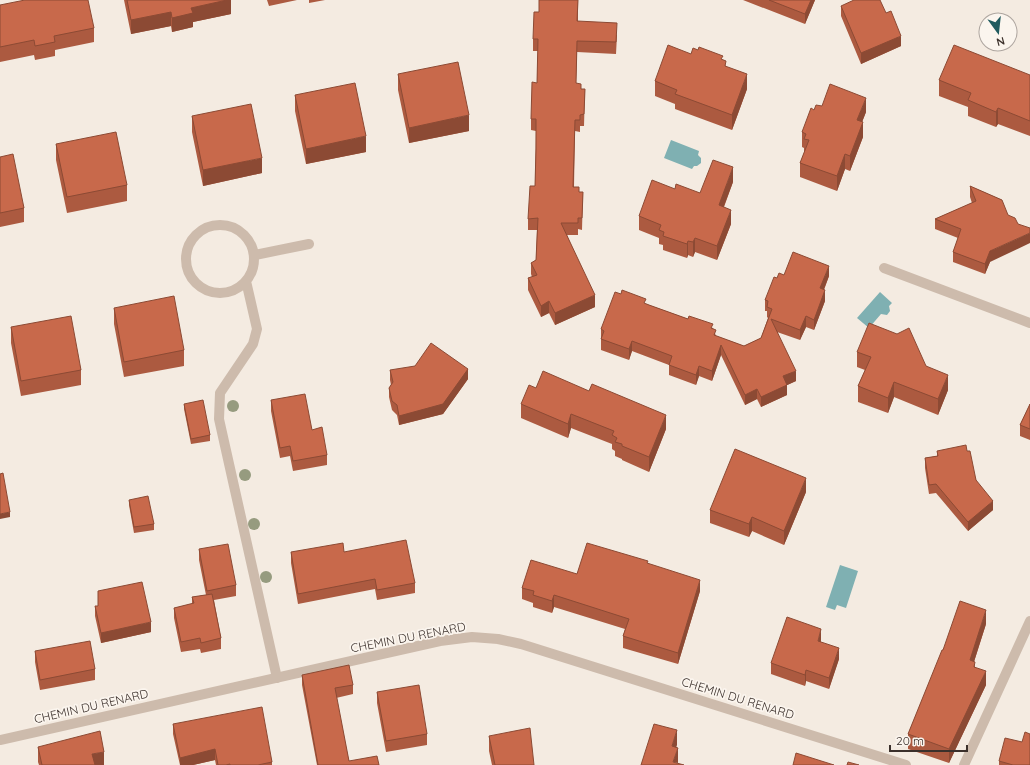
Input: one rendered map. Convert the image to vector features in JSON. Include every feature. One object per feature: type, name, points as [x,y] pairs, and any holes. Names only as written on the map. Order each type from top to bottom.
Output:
[{"type":"street","points":[[224,224],[245,234],[252,244],[255,255],[253,269],[246,282],[238,289],[226,293],[214,293],[203,290],[194,282],[188,272],[185,260],[187,249],[192,238],[201,230],[212,225],[224,224]]},
{"type":"street","points":[[255,255],[309,244]]},
{"type":"street","points":[[884,268],[1030,323]]},
{"type":"street","points":[[246,282],[257,329],[253,344],[220,393],[219,420],[277,678]]},
{"type":"street","points":[[964,765],[1030,621]]},
{"type":"street","name":"CHEMIN DU RENARD","points":[[0,740],[440,641],[472,637],[498,639],[521,644],[906,765]]},
{"type":"water","points":[[671,140],[699,151],[698,155],[701,158],[701,163],[694,166],[692,169],[664,158]]},
{"type":"water","points":[[880,292],[892,303],[889,306],[890,311],[887,315],[881,314],[869,328],[857,318]]},
{"type":"water","points":[[840,565],[858,571],[846,608],[837,605],[835,610],[826,607]]},
{"type":"building","points":[[25,0],[88,0],[94,28],[54,36],[55,42],[35,46],[34,40],[0,47],[0,5]]},
{"type":"building","points":[[127,0],[227,0],[191,8],[193,13],[172,18],[171,12],[131,20]]},
{"type":"building","points":[[539,0],[578,0],[577,21],[617,23],[616,42],[577,41],[576,83],[581,84],[581,89],[585,89],[584,114],[580,115],[580,120],[575,120],[573,187],[579,187],[579,192],[583,192],[582,218],[578,218],[578,223],[561,223],[595,295],[555,313],[549,301],[541,306],[528,278],[537,275],[531,263],[536,260],[538,218],[528,219],[530,186],[535,186],[536,119],[531,119],[532,82],[537,83],[538,39],[533,39],[534,12],[539,12]]},
{"type":"building","points":[[769,0],[811,0],[805,14]]},
{"type":"building","points":[[854,0],[880,0],[886,13],[891,11],[901,36],[861,53],[841,6]]},
{"type":"building","points":[[668,45],[691,54],[693,48],[698,50],[699,47],[723,56],[721,59],[726,61],[725,66],[747,74],[732,115],[675,94],[677,90],[655,81]]},
{"type":"building","points":[[954,45],[1030,75],[1030,121],[998,108],[996,112],[968,100],[971,93],[939,80]]},
{"type":"building","points":[[458,62],[469,115],[409,128],[398,74]]},
{"type":"building","points":[[355,83],[366,136],[306,149],[295,95]]},
{"type":"building","points":[[830,84],[866,98],[857,120],[863,122],[850,156],[845,154],[837,176],[800,163],[809,140],[804,139],[806,134],[802,132],[811,108],[814,110],[816,105],[822,106]]},
{"type":"building","points":[[251,104],[262,158],[203,170],[192,116]]},
{"type":"building","points":[[116,132],[127,185],[67,197],[56,144]]},
{"type":"building","points":[[13,154],[24,208],[0,213],[0,157]]},
{"type":"building","points":[[713,160],[733,167],[719,205],[731,210],[717,246],[695,238],[693,242],[688,241],[687,244],[663,236],[664,232],[659,230],[661,225],[639,216],[652,180],[675,189],[676,184],[700,193]]},
{"type":"building","points":[[970,186],[1002,200],[1008,215],[1015,218],[1018,224],[1030,228],[1030,233],[990,251],[985,264],[953,252],[961,229],[935,219],[976,201]]},
{"type":"building","points":[[793,252],[829,266],[820,288],[825,290],[814,320],[806,316],[800,330],[771,319],[796,371],[783,376],[787,385],[761,397],[757,389],[745,395],[721,345],[712,371],[699,366],[696,375],[669,365],[672,356],[632,341],[629,349],[601,339],[604,331],[601,329],[615,292],[621,294],[622,290],[646,299],[644,303],[649,305],[688,319],[689,316],[713,324],[711,328],[716,330],[714,335],[744,346],[761,338],[772,309],[767,307],[768,301],[765,300],[774,277],[777,278],[779,273],[784,275]]},
{"type":"building","points":[[174,296],[184,350],[124,362],[114,308]]},
{"type":"building","points":[[71,316],[81,370],[21,381],[11,327]]},
{"type":"building","points":[[869,323],[897,334],[909,328],[926,366],[948,375],[938,399],[894,382],[888,398],[858,386],[871,357],[857,352]]},
{"type":"building","points":[[431,343],[468,369],[443,404],[399,416],[397,405],[392,401],[389,388],[393,382],[390,370],[415,366]]},
{"type":"building","points":[[543,371],[589,391],[592,384],[666,415],[649,457],[615,442],[617,438],[612,435],[614,431],[571,414],[568,424],[521,404],[529,385],[536,388]]},
{"type":"building","points":[[305,394],[312,430],[322,427],[327,455],[293,461],[290,446],[280,448],[271,400]]},
{"type":"building","points":[[203,400],[210,435],[191,439],[184,404]]},
{"type":"building","points":[[1030,404],[1030,429],[1020,425]]},
{"type":"building","points":[[966,445],[967,451],[970,451],[976,480],[993,501],[968,522],[936,484],[929,485],[925,458],[938,456],[937,451]]},
{"type":"building","points":[[735,449],[806,478],[784,531],[752,517],[749,524],[710,510]]},
{"type":"building","points":[[3,473],[10,512],[0,514],[0,474]]},
{"type":"building","points":[[148,496],[154,524],[134,527],[129,500]]},
{"type":"building","points":[[406,540],[415,583],[377,590],[375,579],[298,594],[291,552],[343,543],[344,552]]},
{"type":"building","points":[[587,543],[648,561],[647,563],[700,580],[678,653],[623,636],[629,619],[554,595],[552,601],[533,595],[534,591],[522,588],[531,560],[577,574]]},
{"type":"building","points":[[228,544],[236,585],[207,591],[199,549]]},
{"type":"building","points":[[142,582],[151,622],[101,633],[95,606],[98,606],[98,591]]},
{"type":"building","points":[[212,594],[221,638],[201,643],[200,638],[181,642],[174,608],[194,603],[192,597]]},
{"type":"building","points":[[960,601],[986,610],[970,660],[975,662],[974,667],[986,671],[949,749],[908,734],[943,650]]},
{"type":"building","points":[[787,617],[821,629],[818,641],[839,648],[829,678],[806,670],[805,675],[771,663]]},
{"type":"building","points":[[90,641],[95,669],[40,680],[35,651]]},
{"type":"building","points":[[349,665],[353,685],[335,688],[349,761],[377,756],[379,765],[318,765],[302,675]]},
{"type":"building","points":[[419,685],[427,734],[386,741],[377,692]]},
{"type":"building","points":[[262,707],[272,762],[258,765],[218,765],[215,749],[180,758],[173,724]]},
{"type":"building","points":[[654,724],[677,730],[672,746],[678,748],[673,762],[684,765],[641,765]]},
{"type":"building","points":[[530,728],[534,765],[495,765],[489,736]]},
{"type":"building","points":[[100,731],[104,752],[92,754],[95,765],[42,765],[38,747]]},
{"type":"building","points":[[1025,732],[1030,734],[1030,765],[1013,765],[999,761],[1005,738],[1022,742]]},
{"type":"building","points":[[796,753],[834,765],[793,765]]},
{"type":"building","points":[[848,762],[859,765],[847,765]]}]
